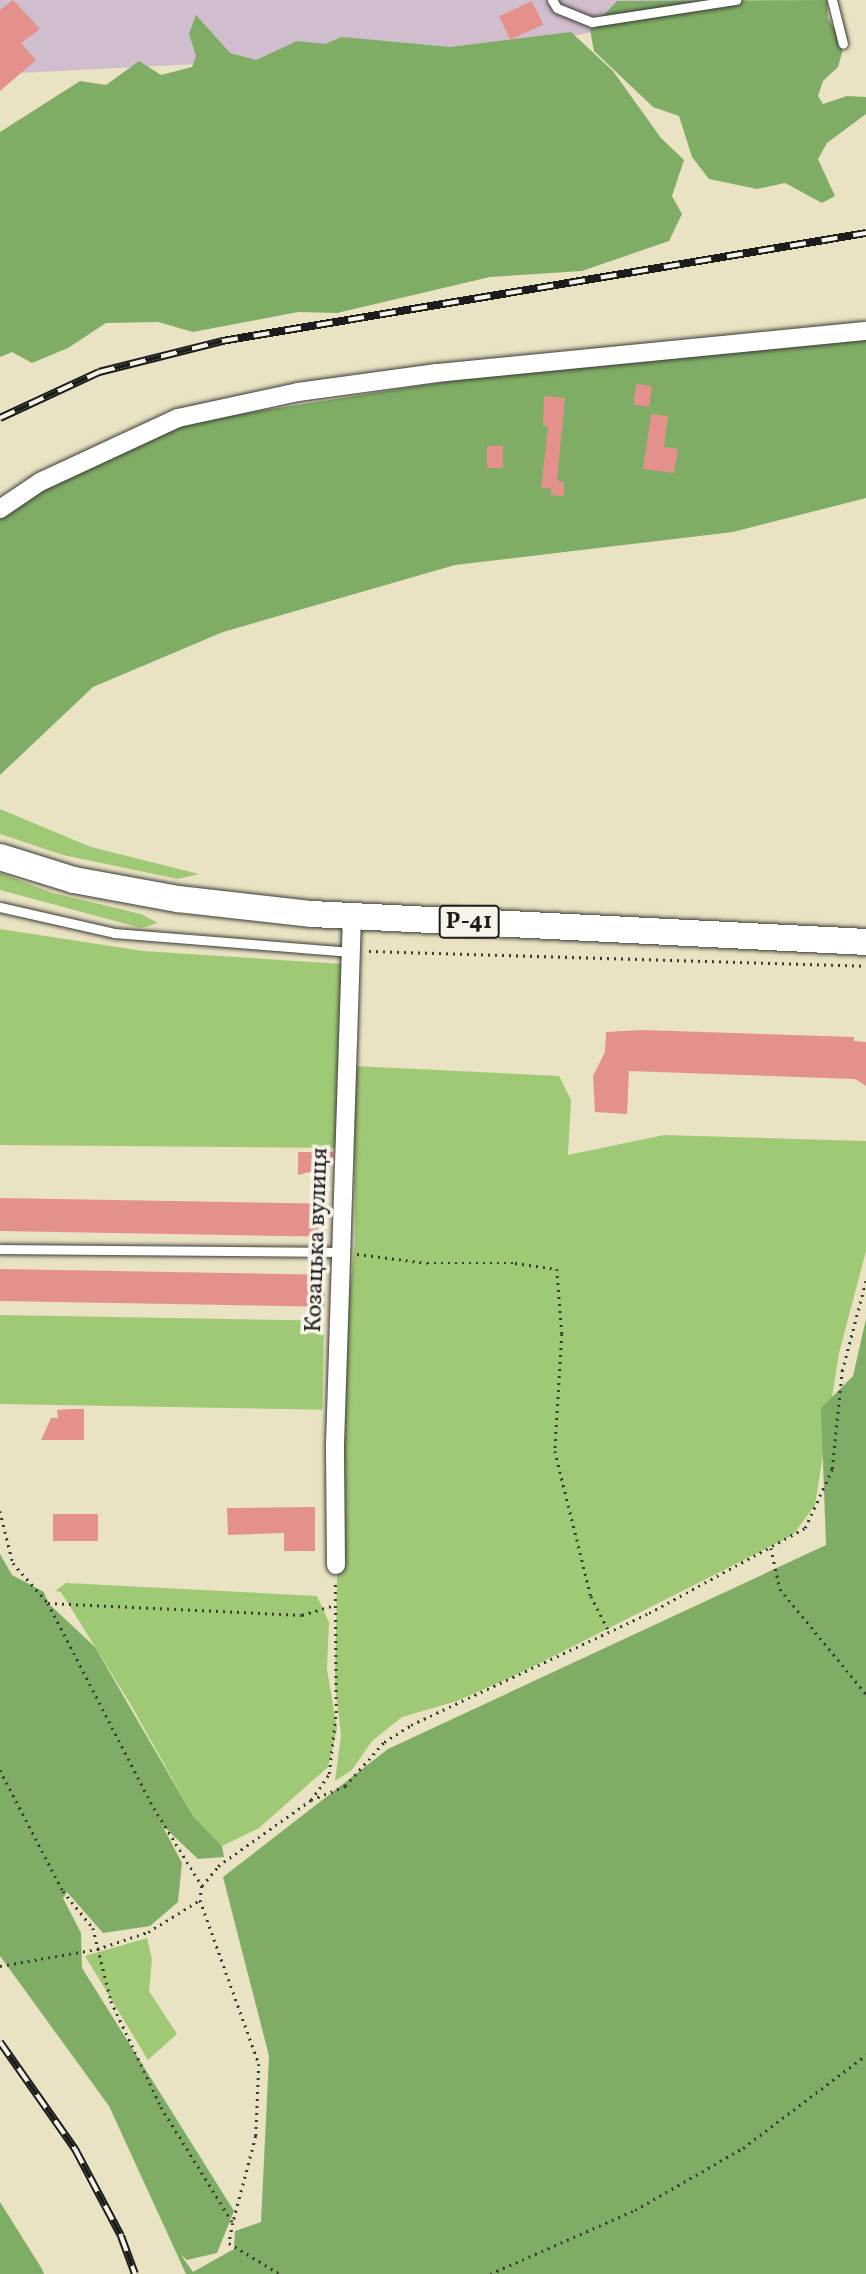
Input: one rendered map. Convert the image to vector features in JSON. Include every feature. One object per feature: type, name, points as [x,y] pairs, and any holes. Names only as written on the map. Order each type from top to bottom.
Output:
[{"type":"main road","name":"Р-41","points":[[0,857],[74,880],[178,899],[352,916],[866,942]]},
{"type":"street","points":[[0,509],[40,482],[125,439],[178,418],[298,392],[437,373],[866,331]]},
{"type":"street","name":"Козацька вулиця","points":[[336,1565],[335,1445],[352,916]]},
{"type":"lane","points":[[552,0],[557,8],[592,22],[736,0]]},
{"type":"lane","points":[[832,0],[843,44]]},
{"type":"lane","points":[[0,907],[114,933],[352,952]]},
{"type":"lane","points":[[0,1249],[342,1252]]},
{"type":"path","points":[[352,952],[414,950],[866,966]]},
{"type":"path","points":[[342,1252],[427,1264],[515,1263],[558,1269],[562,1334],[555,1451],[591,1596],[608,1629]]},
{"type":"path","points":[[280,2274],[229,2243],[256,2136],[259,2064],[200,1899],[202,1886],[218,1866],[311,1800],[345,1786],[384,1742],[411,1725],[484,1694],[771,1548],[805,1528],[832,1469],[842,1371],[866,1280]]},
{"type":"path","points":[[0,1511],[13,1563],[48,1603],[154,1808],[202,1886]]},
{"type":"path","points":[[771,1548],[780,1589],[866,1694]]},
{"type":"path","points":[[311,1800],[329,1774],[336,1713],[332,1606],[336,1565]]},
{"type":"path","points":[[48,1603],[302,1615],[332,1606]]},
{"type":"path","points":[[0,1770],[63,1891],[93,1928],[111,2001],[161,2107],[233,2223]]},
{"type":"path","points":[[0,1966],[97,1949],[148,1932],[200,1899]]},
{"type":"path","points":[[489,2274],[635,2210],[743,2148],[866,2055]]},
{"type":"shaded area","points":[[0,0],[748,0],[514,48],[0,74]]},
{"type":"green space","points":[[827,0],[828,18],[844,46],[838,67],[823,81],[818,96],[823,104],[847,96],[866,97],[866,114],[827,143],[818,159],[835,196],[822,203],[785,183],[757,189],[709,179],[692,157],[679,116],[653,107],[594,51],[590,30],[617,1]]},
{"type":"green space","points":[[196,15],[230,53],[256,60],[297,41],[325,44],[342,37],[450,47],[571,32],[613,71],[661,138],[684,160],[672,196],[682,214],[669,241],[582,271],[490,277],[337,313],[298,312],[193,332],[158,322],[106,323],[68,348],[32,363],[12,352],[0,357],[0,132],[80,81],[106,85],[139,61],[161,75],[192,67],[196,56],[189,34]]},
{"type":"green space","points":[[866,335],[866,498],[733,532],[455,565],[223,632],[93,687],[0,775],[0,519],[41,488],[189,422],[508,372]]},
{"type":"green space","points":[[0,809],[91,847],[199,874],[178,879],[63,855],[0,834]]},
{"type":"green space","points":[[0,873],[53,893],[141,914],[158,923],[141,928],[0,890]]},
{"type":"green space","points":[[0,929],[143,951],[343,964],[341,1148],[0,1145]]},
{"type":"green space","points":[[354,1066],[559,1076],[571,1100],[568,1155],[664,1135],[866,1141],[866,1251],[839,1353],[815,1505],[793,1535],[514,1676],[457,1701],[402,1717],[372,1741],[352,1770],[335,1781],[341,1735],[335,1685],[341,1373],[355,1242]]},
{"type":"green space","points":[[0,1315],[324,1321],[322,1410],[0,1404]]},
{"type":"green space","points":[[866,1319],[866,2274],[186,2274],[109,2106],[0,1956],[0,1554],[12,1575],[44,1592],[48,1603],[95,1647],[193,1816],[222,1846],[224,1857],[198,1859],[162,1825],[182,1863],[178,1902],[150,1926],[103,1933],[67,1892],[63,1898],[81,1933],[82,1968],[234,2211],[217,2253],[187,2260],[181,2255],[193,2272],[234,2249],[235,2231],[261,2222],[269,2056],[223,1877],[388,1749],[826,1545],[821,1408],[853,1376]]},
{"type":"green space","points":[[66,1583],[317,1596],[329,1622],[327,1669],[337,1729],[328,1767],[259,1828],[222,1846],[193,1816],[131,1705],[61,1592],[55,1591]]},
{"type":"green space","points":[[147,1938],[152,1959],[149,1991],[177,2034],[148,2060],[85,1956]]},
{"type":"green space","points":[[0,2202],[42,2269],[44,2274],[0,2274]]},
{"type":"building","points":[[13,0],[40,29],[21,43],[36,60],[0,91],[0,10]]},
{"type":"building","points":[[532,1],[543,25],[510,40],[499,16]]},
{"type":"building","points":[[636,384],[652,386],[649,407],[633,405]]},
{"type":"building","points":[[544,396],[565,398],[557,481],[564,482],[564,496],[551,495],[551,488],[541,488],[548,426],[543,425]]},
{"type":"building","points":[[651,414],[668,416],[664,447],[678,449],[674,473],[643,469]]},
{"type":"building","points":[[487,446],[503,446],[503,468],[487,468]]},
{"type":"building","points":[[642,1030],[854,1037],[854,1041],[866,1042],[866,1086],[855,1079],[629,1071],[627,1114],[595,1112],[593,1076],[605,1052],[606,1032]]},
{"type":"building","points":[[298,1152],[333,1152],[333,1166],[298,1175]]},
{"type":"building","points":[[0,1198],[327,1204],[326,1237],[0,1231]]},
{"type":"building","points":[[0,1269],[325,1275],[324,1307],[0,1301]]},
{"type":"building","points":[[84,1409],[84,1440],[41,1440],[51,1418],[58,1418],[57,1410]]},
{"type":"building","points":[[315,1507],[315,1551],[284,1551],[284,1533],[228,1535],[227,1508]]},
{"type":"building","points":[[53,1514],[98,1514],[98,1541],[53,1541]]},
{"type":"railway","points":[[0,418],[99,372],[222,341],[866,233]]},
{"type":"railway","points":[[0,2042],[75,2149],[121,2236],[135,2274]]}]
